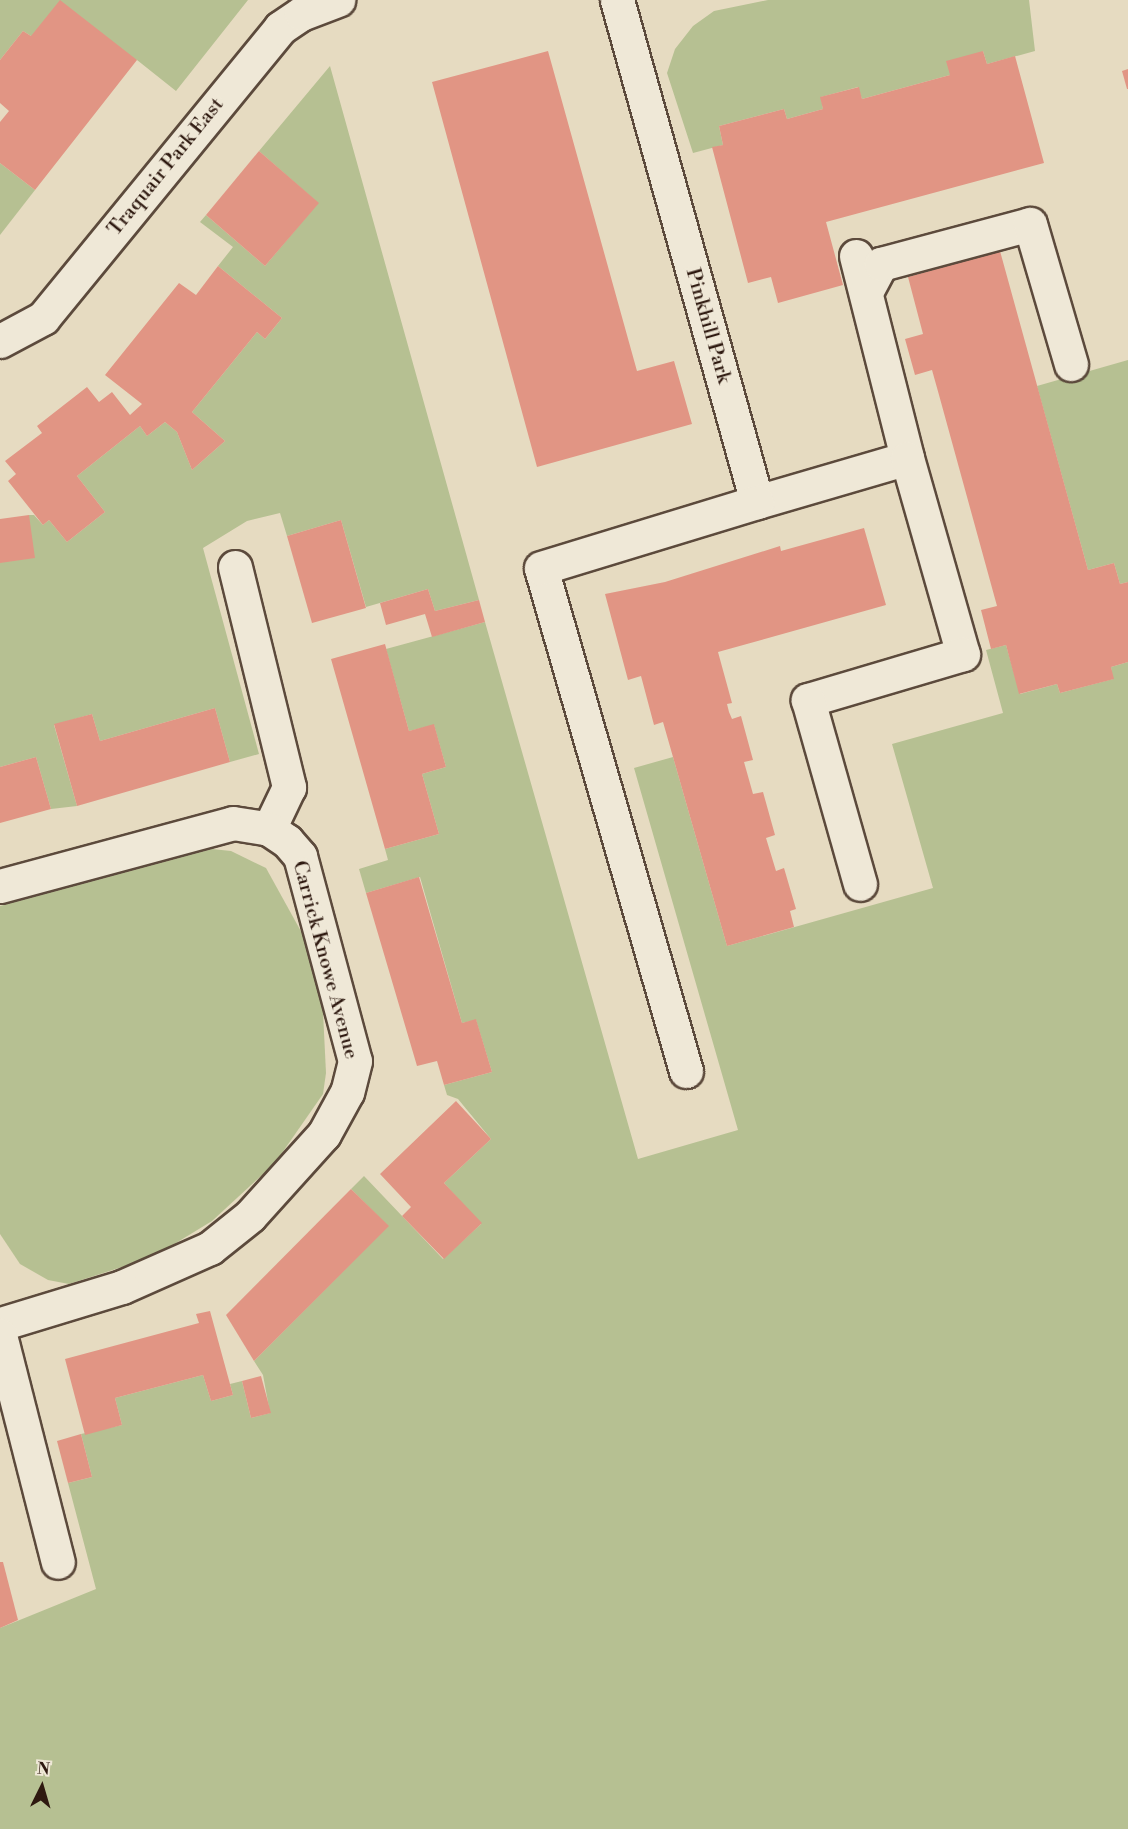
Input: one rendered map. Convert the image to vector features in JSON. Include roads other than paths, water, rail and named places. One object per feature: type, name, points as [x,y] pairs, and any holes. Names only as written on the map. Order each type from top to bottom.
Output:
[{"type":"street","name":"Traquair Park East","points":[[0,341],[43,318],[67,292],[280,28],[301,14],[338,0]]},
{"type":"street","name":"Pinkhill Park","points":[[617,0],[758,502]]},
{"type":"street","points":[[866,292],[881,264],[1030,224],[1071,364]]},
{"type":"street","points":[[856,256],[907,458],[963,654],[808,700],[860,884]]},
{"type":"street","points":[[686,1071],[541,568],[907,458]]},
{"type":"street","points":[[235,567],[289,787],[269,829]]},
{"type":"street","name":"Carrick Knowe Avenue","points":[[0,886],[233,823],[269,829],[287,840],[300,856],[355,1061],[337,1114],[298,1167],[250,1216],[210,1248],[122,1287],[0,1324]]},
{"type":"street","points":[[0,1335],[58,1562]]}]
